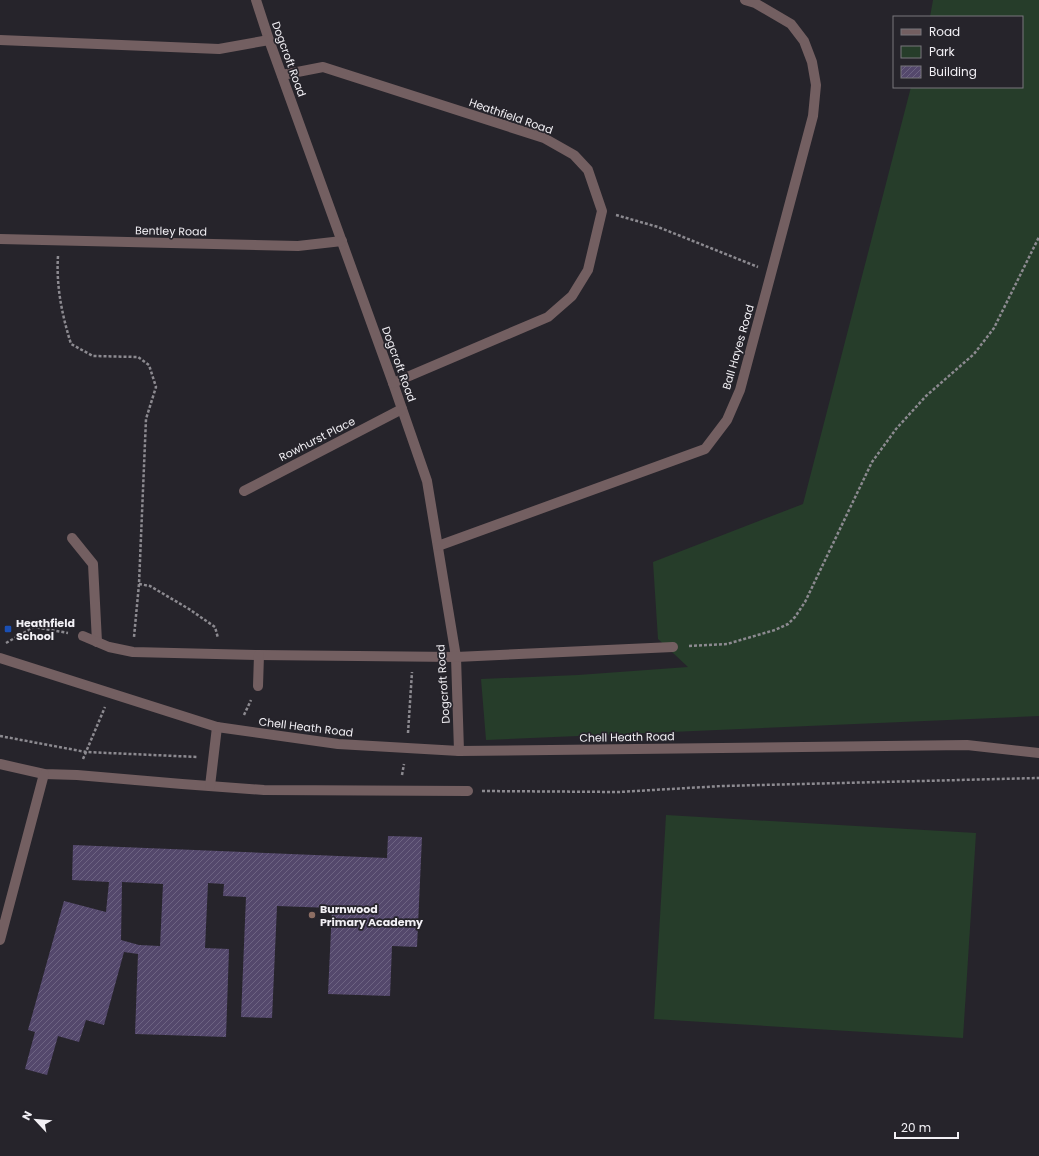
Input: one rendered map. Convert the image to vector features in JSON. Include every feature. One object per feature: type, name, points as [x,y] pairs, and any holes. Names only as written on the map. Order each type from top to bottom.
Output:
[{"type":"street","name":"Dogcroft Road","points":[[256,0],[427,481],[446,606],[456,657],[459,750]]},
{"type":"street","name":"Ball Hayes Road","points":[[438,546],[705,449],[727,420],[740,390],[813,116],[816,85],[812,62],[804,41],[791,24],[755,3],[745,0]]},
{"type":"street","points":[[0,40],[219,49],[269,40]]},
{"type":"street","name":"Heathfield Road","points":[[282,75],[323,67],[544,138],[574,155],[588,170],[602,211]]},
{"type":"street","points":[[393,383],[548,317],[572,296],[588,270],[602,211]]},
{"type":"street","name":"Bentley Road","points":[[0,239],[298,246],[342,241]]},
{"type":"street","name":"Rowhurst Place","points":[[244,491],[402,409]]},
{"type":"street","points":[[72,538],[93,564],[97,642]]},
{"type":"street","points":[[83,636],[109,647],[133,652],[259,655],[456,657],[673,647]]},
{"type":"street","points":[[258,686],[259,655]]},
{"type":"street","name":"Chell Heath Road","points":[[0,658],[217,727],[338,744],[459,750],[967,745],[1039,753]]},
{"type":"street","points":[[210,786],[217,727]]},
{"type":"street","points":[[0,764],[44,774],[77,775],[264,790],[468,791]]},
{"type":"street","points":[[0,940],[44,774]]},
{"type":"path","points":[[602,211],[658,227],[771,273]]},
{"type":"path","points":[[673,647],[727,644],[775,630],[788,624],[795,617],[805,602],[872,462],[896,429],[926,396],[974,354],[994,328],[1039,237]]},
{"type":"path","points":[[59,240],[56,273],[63,318],[71,344],[93,356],[138,358],[149,365],[156,387],[146,419],[139,584],[133,652]]},
{"type":"path","points":[[139,584],[150,586],[189,609],[215,627],[224,653]]},
{"type":"path","points":[[0,646],[34,627],[83,636]]},
{"type":"path","points":[[400,790],[407,748],[413,656]]},
{"type":"path","points":[[236,730],[258,686]]},
{"type":"path","points":[[77,775],[110,694]]},
{"type":"path","points":[[468,791],[619,792],[722,786],[1039,778]]},
{"type":"green space","points":[[933,0],[1039,0],[1039,716],[486,740],[481,679],[578,675],[688,667],[658,639],[653,562],[803,504],[911,88],[1023,88],[1023,16],[930,16]]},
{"type":"green space","points":[[666,815],[976,833],[963,1038],[654,1019]]},
{"type":"building","points":[[388,836],[422,837],[417,947],[392,946],[390,996],[328,994],[332,908],[277,906],[272,1018],[241,1017],[246,897],[223,896],[224,884],[208,883],[205,948],[229,949],[226,1037],[135,1034],[138,954],[124,952],[104,1025],[86,1020],[79,1042],[58,1036],[47,1075],[25,1069],[35,1032],[28,1030],[64,901],[106,912],[109,882],[72,880],[73,845],[387,858]],"holes":[[[122,882],[163,884],[160,946],[139,945],[121,940]]]},
{"type":"place","name":"Heathfield School","points":[[8,629]]},
{"type":"place","name":"Burnwood Primary Academy","points":[[312,915]]}]
